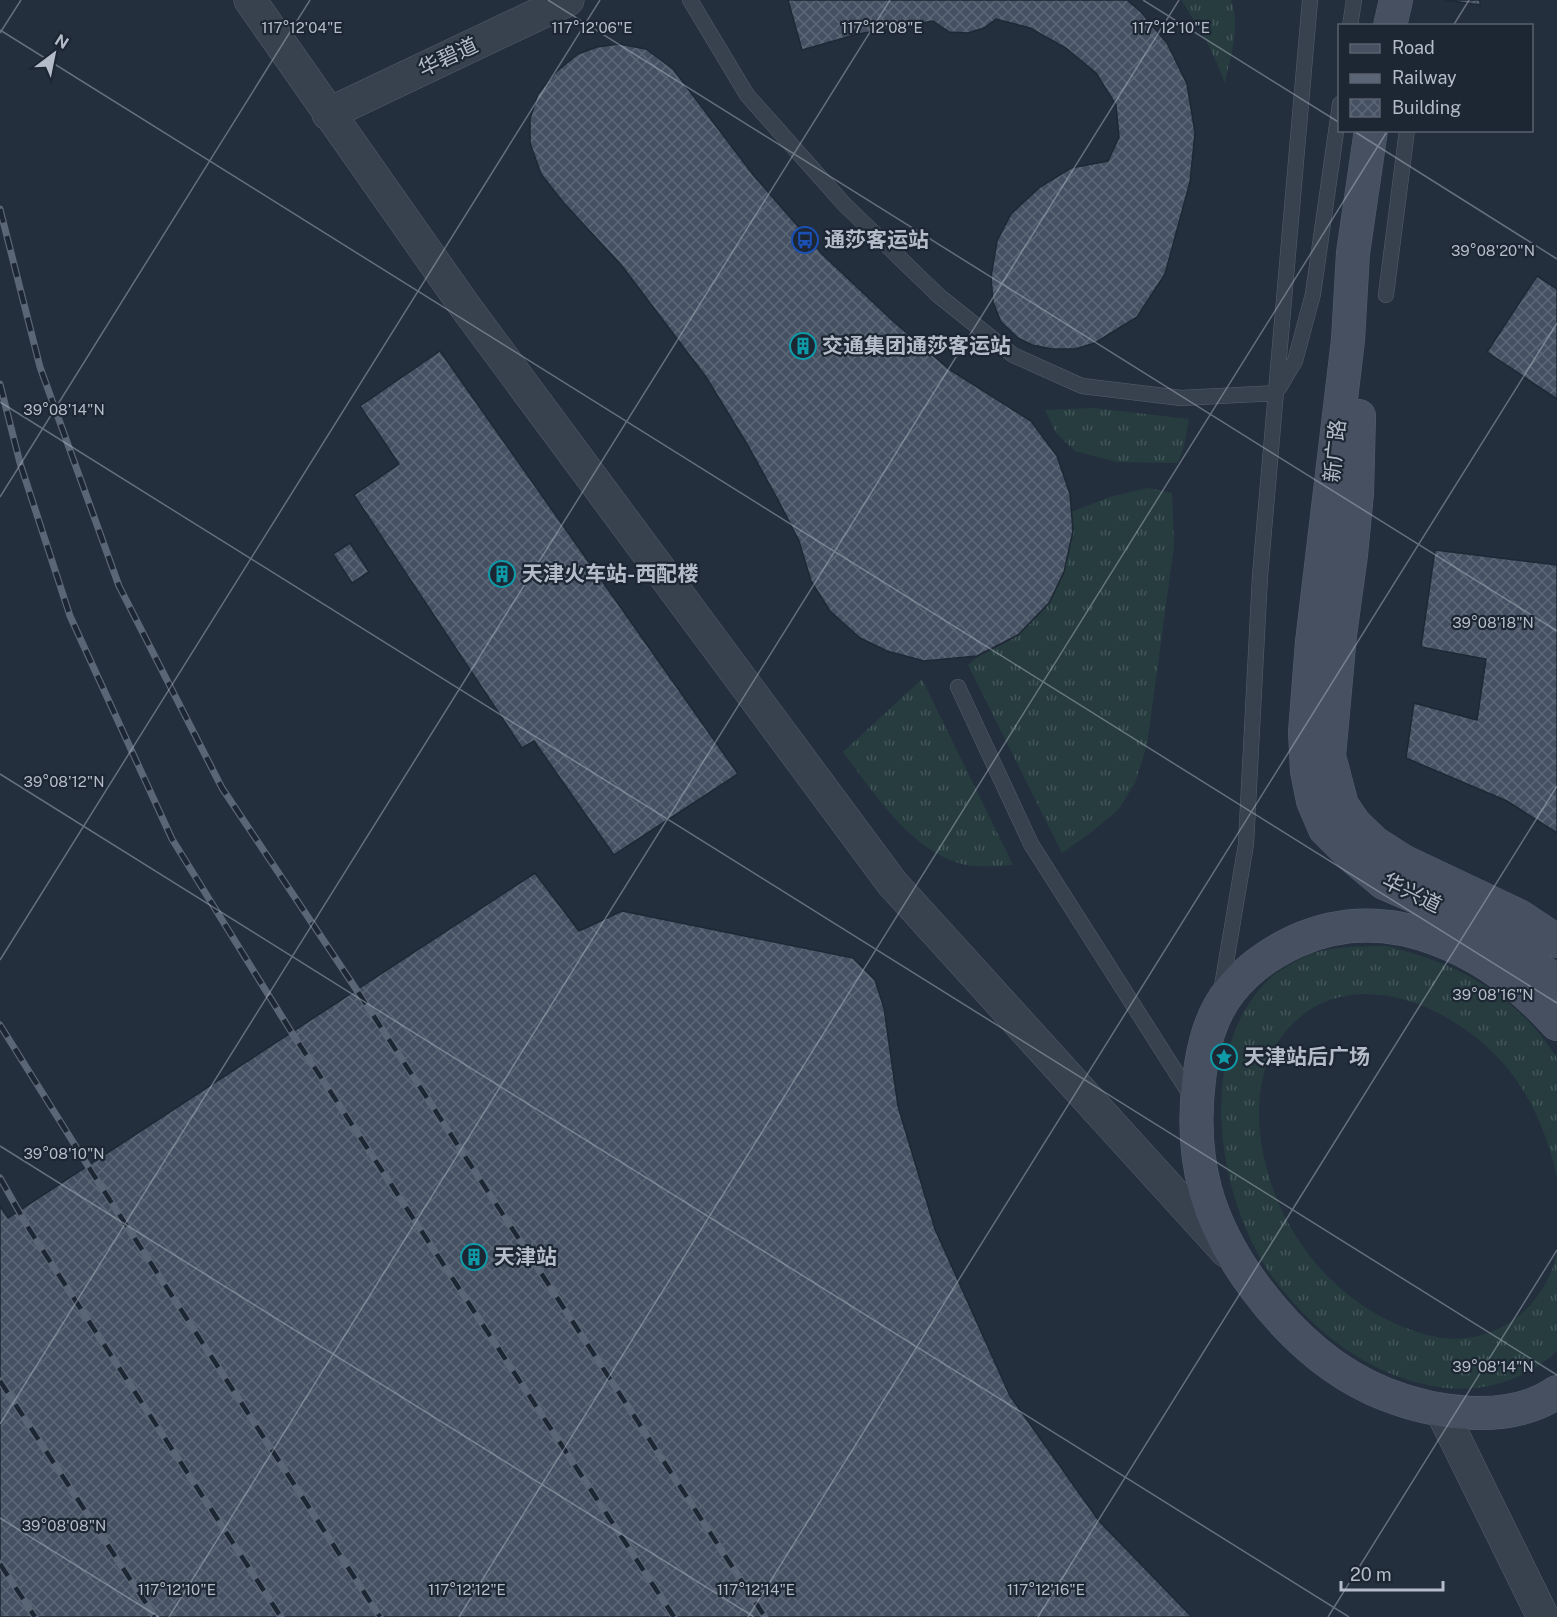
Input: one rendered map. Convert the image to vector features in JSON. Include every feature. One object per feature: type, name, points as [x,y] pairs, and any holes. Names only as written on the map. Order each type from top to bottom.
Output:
[{"type":"main road","points":[[1390,24],[1396,0]]},
{"type":"main road","name":"新广路","points":[[1307,771],[1305,732],[1312,642],[1348,340],[1353,253],[1371,132]]},
{"type":"main road","points":[[1348,340],[1359,415],[1357,493],[1340,635],[1329,756],[1342,805],[1355,824],[1375,843],[1403,861],[1519,916],[1557,941]]},
{"type":"main road","name":"华兴道","points":[[1307,771],[1312,801],[1324,829],[1353,857],[1384,883],[1464,918],[1487,931],[1557,982]]},
{"type":"main road","points":[[1557,1024],[1541,1006],[1490,965],[1454,946],[1419,932],[1382,926],[1348,926],[1316,932],[1260,960],[1229,992],[1217,1010],[1204,1044],[1196,1104],[1199,1165],[1224,1241],[1236,1262],[1293,1333],[1347,1376],[1407,1403],[1467,1413],[1498,1411],[1526,1406],[1557,1392]]},
{"type":"street","points":[[250,0],[464,305],[892,883],[1236,1262]]},
{"type":"street","name":"华碧道","points":[[328,114],[568,0]]},
{"type":"street","points":[[1441,1410],[1543,1617]]},
{"type":"lane","points":[[690,0],[747,95],[844,204],[939,296],[1013,355],[1082,386],[1181,398],[1276,393]]},
{"type":"lane","points":[[1217,1010],[1246,844],[1260,576],[1310,0]]},
{"type":"lane","points":[[1350,24],[1354,0]]},
{"type":"lane","points":[[1404,0],[1404,24]]},
{"type":"lane","points":[[1276,393],[1295,361],[1313,294],[1338,118]]},
{"type":"lane","points":[[1386,295],[1407,132]]},
{"type":"lane","points":[[958,687],[1031,844],[1196,1104]]},
{"type":"green space","points":[[1181,0],[1231,0],[1235,31],[1225,83],[1206,40]]},
{"type":"green space","points":[[1094,408],[1189,419],[1178,463],[1117,462],[1075,451],[1056,433],[1045,410]]},
{"type":"green space","points":[[1148,488],[1172,493],[1174,546],[1147,745],[1135,783],[1118,810],[1062,853],[968,665],[1019,634],[1043,609],[1053,594],[1066,563],[1070,546],[1071,512],[1113,496]]},
{"type":"green space","points":[[922,679],[1013,865],[962,864],[926,847],[880,802],[843,752]]},
{"type":"green space","points":[[1386,946],[1437,962],[1484,985],[1524,1016],[1541,1036],[1557,1058],[1557,1177],[1549,1147],[1530,1102],[1513,1075],[1479,1040],[1452,1021],[1422,1006],[1390,996],[1359,994],[1329,1000],[1301,1016],[1271,1053],[1263,1075],[1259,1110],[1260,1134],[1266,1165],[1275,1195],[1288,1223],[1324,1273],[1347,1294],[1373,1312],[1415,1331],[1442,1338],[1469,1338],[1496,1330],[1509,1323],[1534,1301],[1540,1292],[1551,1272],[1557,1251],[1557,1351],[1543,1363],[1527,1372],[1494,1385],[1459,1389],[1423,1384],[1381,1369],[1343,1348],[1310,1320],[1280,1287],[1259,1255],[1241,1217],[1229,1176],[1222,1133],[1222,1090],[1229,1049],[1244,1012],[1268,980],[1302,958],[1332,949]]},
{"type":"building","points":[[788,0],[1127,0],[1141,12],[1167,43],[1187,84],[1195,133],[1190,182],[1165,274],[1137,317],[1095,343],[1075,349],[1052,349],[1032,345],[1018,338],[1001,322],[993,302],[991,277],[997,241],[1011,214],[1040,187],[1071,168],[1108,161],[1119,137],[1116,105],[1096,73],[1066,48],[1030,28],[996,19],[984,28],[968,33],[949,32],[933,21],[858,34],[802,50]]},
{"type":"building","points":[[1445,0],[1480,0],[1480,5]]},
{"type":"building","name":"交通集团通莎客运站","points":[[619,44],[646,49],[673,69],[754,176],[823,255],[894,322],[950,370],[1031,421],[1057,456],[1070,494],[1073,531],[1064,572],[1049,603],[1018,635],[977,656],[924,661],[887,651],[860,638],[830,611],[811,581],[799,541],[778,500],[706,377],[622,266],[563,202],[541,174],[530,143],[530,119],[538,94],[556,72],[578,54],[597,47]]},
{"type":"building","points":[[1537,276],[1557,289],[1557,399],[1487,352]]},
{"type":"building","name":"天津火车站-西配楼","points":[[440,351],[738,774],[614,855],[534,741],[522,748],[354,495],[399,464],[360,406]]},
{"type":"building","points":[[350,543],[369,572],[352,583],[333,554]]},
{"type":"building","points":[[1435,550],[1557,565],[1557,833],[1507,801],[1406,758],[1414,703],[1477,720],[1486,659],[1421,647]]},
{"type":"building","name":"天津站","points":[[535,873],[579,931],[622,911],[853,958],[875,980],[884,1008],[898,1106],[935,1229],[1010,1396],[1099,1521],[1192,1617],[0,1617],[0,1206],[8,1218]]},
{"type":"railway","points":[[0,209],[40,367],[119,586],[222,788],[360,995],[765,1617]]},
{"type":"railway","points":[[0,384],[20,463],[70,616],[172,839],[292,1033],[674,1617]]},
{"type":"railway","points":[[0,1025],[93,1174],[380,1617]]},
{"type":"railway","points":[[0,1178],[29,1229],[281,1617]]},
{"type":"railway","points":[[0,1381],[155,1617]]},
{"type":"railway","points":[[0,1564],[35,1617]]},
{"type":"place","name":"通莎客运站","points":[[805,240]]},
{"type":"place","name":"交通集团通莎客运站","points":[[803,346]]},
{"type":"place","name":"天津火车站-西配楼","points":[[502,574]]},
{"type":"place","name":"天津站后广场","points":[[1224,1057]]},
{"type":"place","name":"天津站","points":[[474,1257]]}]
